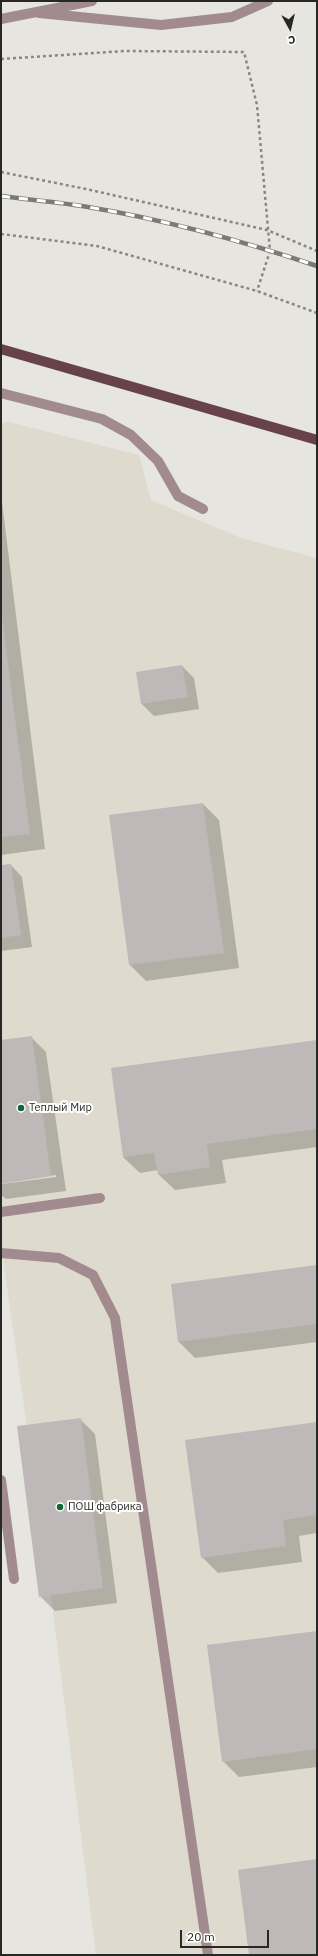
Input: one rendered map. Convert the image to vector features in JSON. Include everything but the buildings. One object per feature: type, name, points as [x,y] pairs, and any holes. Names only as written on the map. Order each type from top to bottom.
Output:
[{"type":"main road","points":[[1,349],[317,440]]},
{"type":"street","points":[[1,19],[39,13],[92,1]]},
{"type":"street","points":[[39,13],[161,25],[232,17],[268,1]]},
{"type":"street","points":[[1,393],[102,419],[131,435],[158,461],[178,496],[203,509]]},
{"type":"street","points":[[1,1212],[100,1198]]},
{"type":"street","points":[[1,1253],[59,1258],[93,1275],[115,1318],[208,1955]]},
{"type":"street","points":[[1,1480],[14,1579]]},
{"type":"path","points":[[1,59],[125,51],[244,52],[257,105],[270,251],[257,291]]},
{"type":"path","points":[[1,172],[86,189],[267,230],[317,251]]},
{"type":"path","points":[[1,234],[97,246],[257,291],[317,313]]},
{"type":"shaded area","points":[[9,422],[139,455],[151,500],[241,538],[317,558],[317,1955],[96,1955],[50,1588],[1,1245],[1,423]]},
{"type":"railway","points":[[1,196],[77,205],[146,218],[233,240],[317,266]]},
{"type":"place","name":"Теплый Мир","points":[[21,1108]]},
{"type":"place","name":"ПОШ фабрика","points":[[60,1507]]}]
